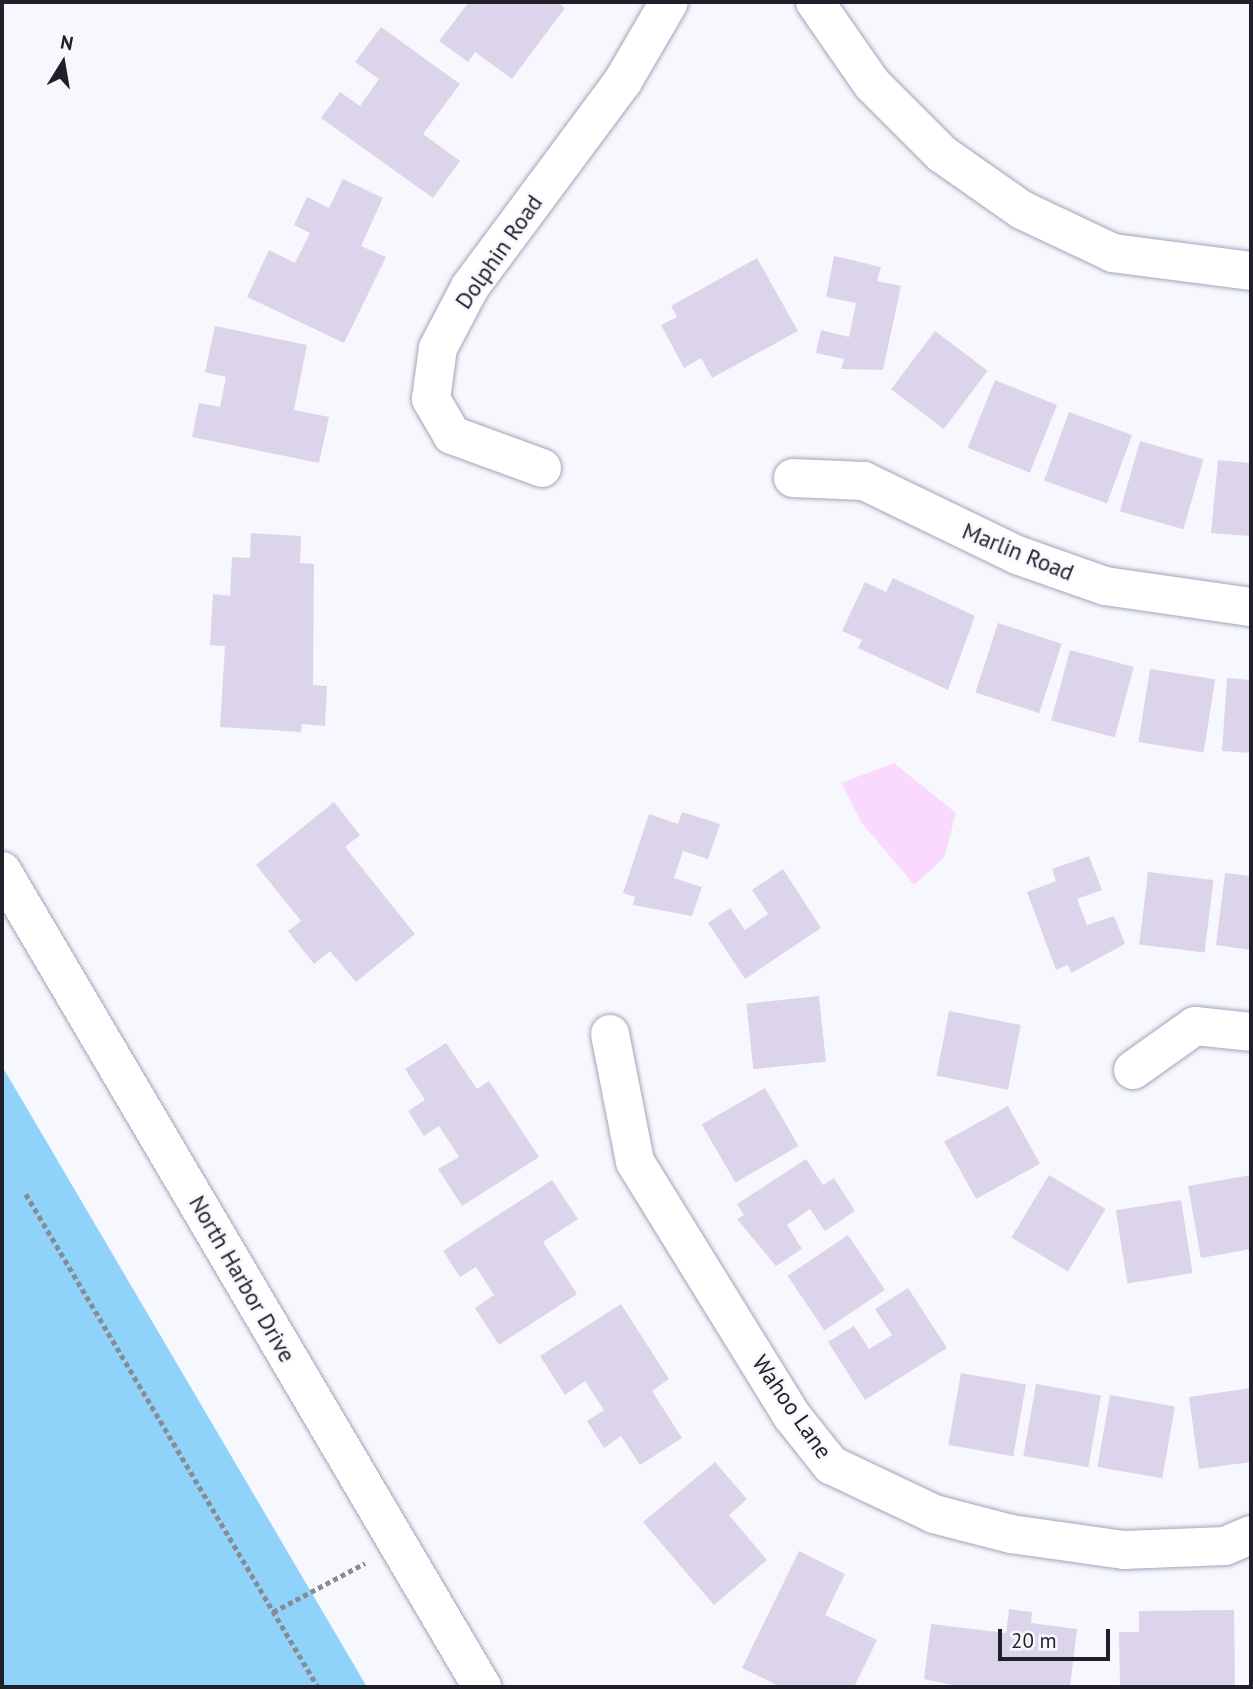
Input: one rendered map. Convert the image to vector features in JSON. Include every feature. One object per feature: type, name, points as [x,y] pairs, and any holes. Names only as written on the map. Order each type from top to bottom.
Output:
[{"type":"street","name":"Dolphin Road","points":[[542,468],[452,435],[431,399],[438,348],[470,287],[623,81],[669,2]]},
{"type":"street","points":[[815,2],[872,84],[933,146],[1022,211],[1113,253],[1251,271]]},
{"type":"street","name":"Marlin Road","points":[[793,478],[864,481],[1017,555],[1104,586],[1251,607]]},
{"type":"street","name":"North Harbor Drive","points":[[2,871],[482,1687]]},
{"type":"street","points":[[1133,1070],[1195,1026],[1251,1032]]},
{"type":"street","name":"Wahoo Lane","points":[[610,1034],[635,1162],[792,1416],[831,1465],[934,1514],[1011,1534],[1124,1550],[1225,1546],[1251,1535]]},
{"type":"path","points":[[26,1194],[318,1687]]},
{"type":"path","points":[[273,1612],[365,1563]]},
{"type":"shaded area","points":[[894,763],[956,813],[944,858],[914,885],[862,823],[841,783]]},
{"type":"water","points":[[2,1066],[367,1687],[2,1687]]},
{"type":"building","points":[[469,2],[557,2],[565,8],[512,79],[475,52],[468,62],[439,41]]},
{"type":"building","points":[[381,27],[460,84],[423,134],[460,161],[433,198],[321,118],[340,92],[360,106],[379,79],[355,62]]},
{"type":"building","points":[[343,179],[383,198],[361,246],[386,257],[344,343],[247,297],[269,250],[295,263],[310,233],[294,225],[307,197],[329,208]]},
{"type":"building","points":[[834,256],[881,267],[877,281],[901,286],[883,370],[841,369],[844,359],[816,353],[821,330],[849,337],[856,303],[826,297]]},
{"type":"building","points":[[757,258],[798,331],[712,378],[701,358],[684,368],[661,325],[677,317],[671,306]]},
{"type":"building","points":[[215,326],[307,345],[294,410],[329,417],[319,463],[192,437],[199,403],[220,407],[226,377],[205,372]]},
{"type":"building","points":[[935,331],[988,371],[944,429],[891,389]]},
{"type":"building","points":[[995,380],[1057,405],[1030,473],[968,448]]},
{"type":"building","points":[[1069,412],[1132,435],[1107,504],[1044,481]]},
{"type":"building","points":[[1140,441],[1203,459],[1183,529],[1120,511]]},
{"type":"building","points":[[1218,460],[1251,463],[1251,536],[1211,533]]},
{"type":"building","points":[[251,533],[301,536],[300,563],[314,564],[313,685],[327,686],[325,726],[302,724],[301,732],[220,727],[225,646],[210,645],[213,594],[230,596],[232,557],[250,558]]},
{"type":"building","points":[[893,578],[975,616],[948,690],[858,648],[862,640],[842,631],[865,582],[886,592]]},
{"type":"building","points":[[998,623],[1062,644],[1039,713],[975,692]]},
{"type":"building","points":[[1070,650],[1134,667],[1115,738],[1051,721]]},
{"type":"building","points":[[1150,669],[1215,679],[1204,752],[1138,742]]},
{"type":"building","points":[[1227,678],[1251,680],[1251,753],[1222,751]]},
{"type":"building","points":[[334,802],[360,835],[345,847],[415,934],[356,982],[330,951],[314,964],[288,931],[301,921],[256,865]]},
{"type":"building","points":[[682,812],[720,824],[708,859],[683,851],[674,878],[702,887],[692,916],[633,905],[635,897],[623,893],[649,814],[678,824]]},
{"type":"building","points":[[1089,856],[1102,890],[1077,899],[1087,925],[1114,916],[1125,944],[1071,973],[1068,965],[1056,970],[1027,892],[1056,881],[1052,869]]},
{"type":"building","points":[[783,869],[821,928],[745,979],[708,923],[730,908],[745,930],[768,914],[752,890]]},
{"type":"building","points":[[1148,872],[1214,880],[1205,952],[1139,944]]},
{"type":"building","points":[[1225,873],[1251,876],[1251,950],[1216,945]]},
{"type":"building","points":[[819,996],[826,1062],[753,1069],[746,1004]]},
{"type":"building","points":[[949,1011],[1021,1025],[1008,1090],[936,1076]]},
{"type":"building","points":[[446,1043],[477,1089],[489,1081],[539,1157],[462,1206],[438,1169],[459,1157],[439,1126],[424,1136],[408,1111],[425,1100],[405,1069]]},
{"type":"building","points":[[765,1088],[798,1146],[735,1183],[702,1124]]},
{"type":"building","points":[[1008,1106],[1040,1164],[976,1199],[944,1141]]},
{"type":"building","points":[[806,1159],[823,1185],[834,1178],[855,1211],[825,1231],[810,1209],[787,1225],[802,1249],[776,1266],[737,1219],[744,1215],[737,1204]]},
{"type":"building","points":[[1049,1175],[1106,1209],[1068,1272],[1011,1238]]},
{"type":"building","points":[[1251,1175],[1251,1249],[1201,1258],[1188,1186]]},
{"type":"building","points":[[552,1180],[578,1219],[543,1242],[577,1294],[499,1345],[475,1308],[494,1295],[476,1267],[460,1277],[443,1251]]},
{"type":"building","points":[[1181,1200],[1193,1273],[1127,1283],[1116,1210]]},
{"type":"building","points":[[848,1235],[885,1290],[824,1331],[787,1276]]},
{"type":"building","points":[[908,1288],[947,1348],[865,1400],[828,1342],[854,1326],[869,1349],[892,1335],[875,1309]]},
{"type":"building","points":[[621,1304],[669,1379],[652,1391],[682,1438],[640,1465],[621,1436],[604,1448],[587,1421],[604,1410],[585,1381],[565,1395],[540,1356]]},
{"type":"building","points":[[961,1373],[1026,1384],[1013,1456],[948,1445]]},
{"type":"building","points":[[1036,1384],[1101,1395],[1088,1467],[1023,1456]]},
{"type":"building","points":[[1251,1388],[1251,1462],[1199,1469],[1189,1397]]},
{"type":"building","points":[[1110,1395],[1175,1406],[1162,1478],[1097,1467]]},
{"type":"building","points":[[715,1462],[747,1499],[729,1515],[767,1560],[714,1605],[643,1522]]},
{"type":"building","points":[[799,1551],[845,1574],[825,1615],[877,1640],[854,1687],[781,1687],[742,1668]]},
{"type":"building","points":[[1009,1609],[1032,1612],[1031,1623],[1077,1629],[1070,1687],[961,1687],[924,1679],[931,1624],[1006,1633]]},
{"type":"building","points":[[1234,1610],[1235,1687],[1120,1687],[1119,1632],[1139,1632],[1139,1611]]}]
